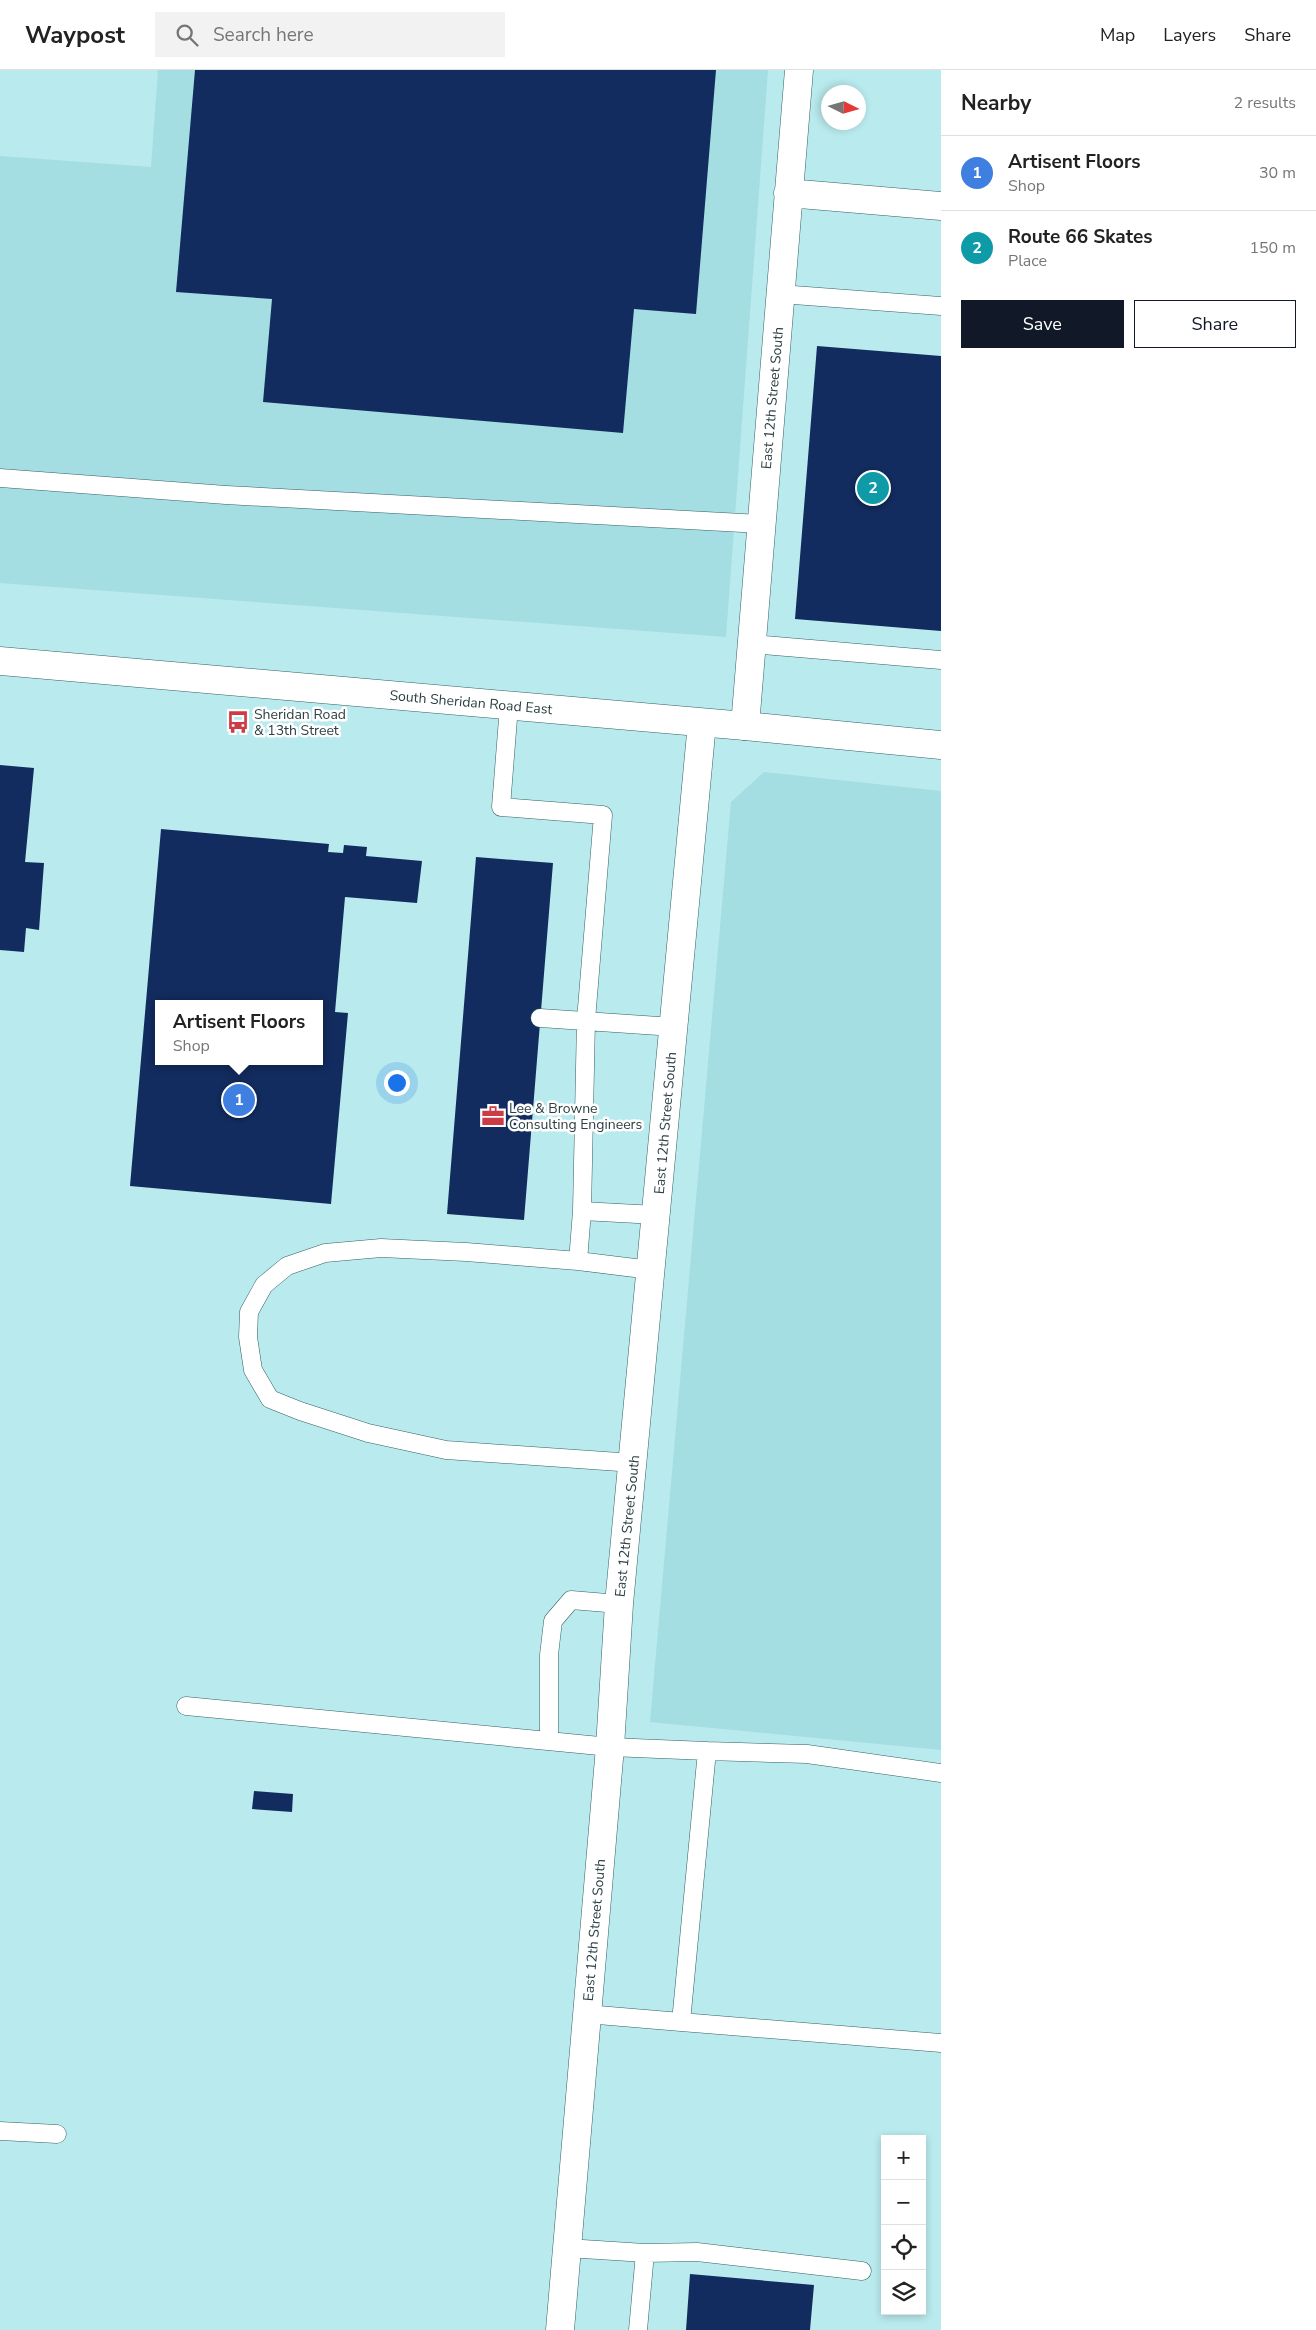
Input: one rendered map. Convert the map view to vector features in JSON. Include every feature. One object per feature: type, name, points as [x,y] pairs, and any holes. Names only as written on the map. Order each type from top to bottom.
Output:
[{"type":"street","name":"East 12th Street South","points":[[745,726],[799,70]]},
{"type":"street","points":[[788,194],[941,206]]},
{"type":"street","name":"South Sheridan Road East","points":[[0,661],[702,722],[941,745]]},
{"type":"street","name":"East 12th Street South","points":[[560,2330],[610,1747],[620,1604],[702,722]]},
{"type":"lane","points":[[780,294],[941,306]]},
{"type":"lane","points":[[0,478],[226,494],[761,524]]},
{"type":"lane","points":[[752,644],[941,660]]},
{"type":"lane","points":[[509,706],[501,807],[603,816],[586,1020],[582,1211],[578,1261]]},
{"type":"lane","points":[[540,1018],[674,1027]]},
{"type":"lane","points":[[582,1211],[656,1215]]},
{"type":"lane","points":[[634,1463],[446,1450],[368,1433],[300,1411],[270,1399],[253,1370],[248,1337],[249,1312],[264,1284],[287,1266],[317,1255],[381,1248],[578,1261],[651,1270]]},
{"type":"lane","points":[[549,1740],[549,1655],[553,1621],[571,1600],[620,1604]]},
{"type":"lane","points":[[186,1706],[610,1747],[807,1754],[941,1773]]},
{"type":"lane","points":[[681,2022],[707,1751]]},
{"type":"lane","points":[[586,2014],[941,2043]]},
{"type":"lane","points":[[0,2131],[57,2134]]},
{"type":"lane","points":[[567,2248],[645,2253],[697,2252],[862,2271]]},
{"type":"lane","points":[[638,2330],[645,2253]]},
{"type":"shaded area","points":[[158,70],[768,70],[726,637],[0,583],[0,156],[151,167]]},
{"type":"shaded area","points":[[764,772],[941,791],[941,1750],[650,1722],[731,802]]},
{"type":"building","points":[[195,70],[716,70],[696,314],[634,309],[623,433],[263,402],[272,299],[176,292]]},
{"type":"building","points":[[817,346],[941,356],[941,631],[795,619]]},
{"type":"building","points":[[0,765],[34,768],[25,862],[44,863],[39,930],[26,928],[24,952],[0,950]]},
{"type":"building","points":[[161,829],[329,844],[328,852],[343,853],[344,845],[367,847],[366,856],[422,861],[417,903],[345,897],[335,1012],[348,1013],[331,1204],[130,1186]]},
{"type":"building","name":"Lee & Browne Consulting Engineers","points":[[476,857],[553,863],[524,1220],[447,1214]]},
{"type":"building","points":[[254,1791],[293,1794],[292,1812],[252,1809]]},
{"type":"building","points":[[690,2274],[814,2285],[810,2330],[686,2330]]},
{"type":"place","name":"Route 66 Skates","points":[[873,488]]},
{"type":"place","name":"Sheridan Road & 13th Street","points":[[238,722]]},
{"type":"place","name":"Artisent Floors","points":[[239,1100]]},
{"type":"place","name":"Lee & Browne Consulting Engineers","points":[[493,1116]]}]
